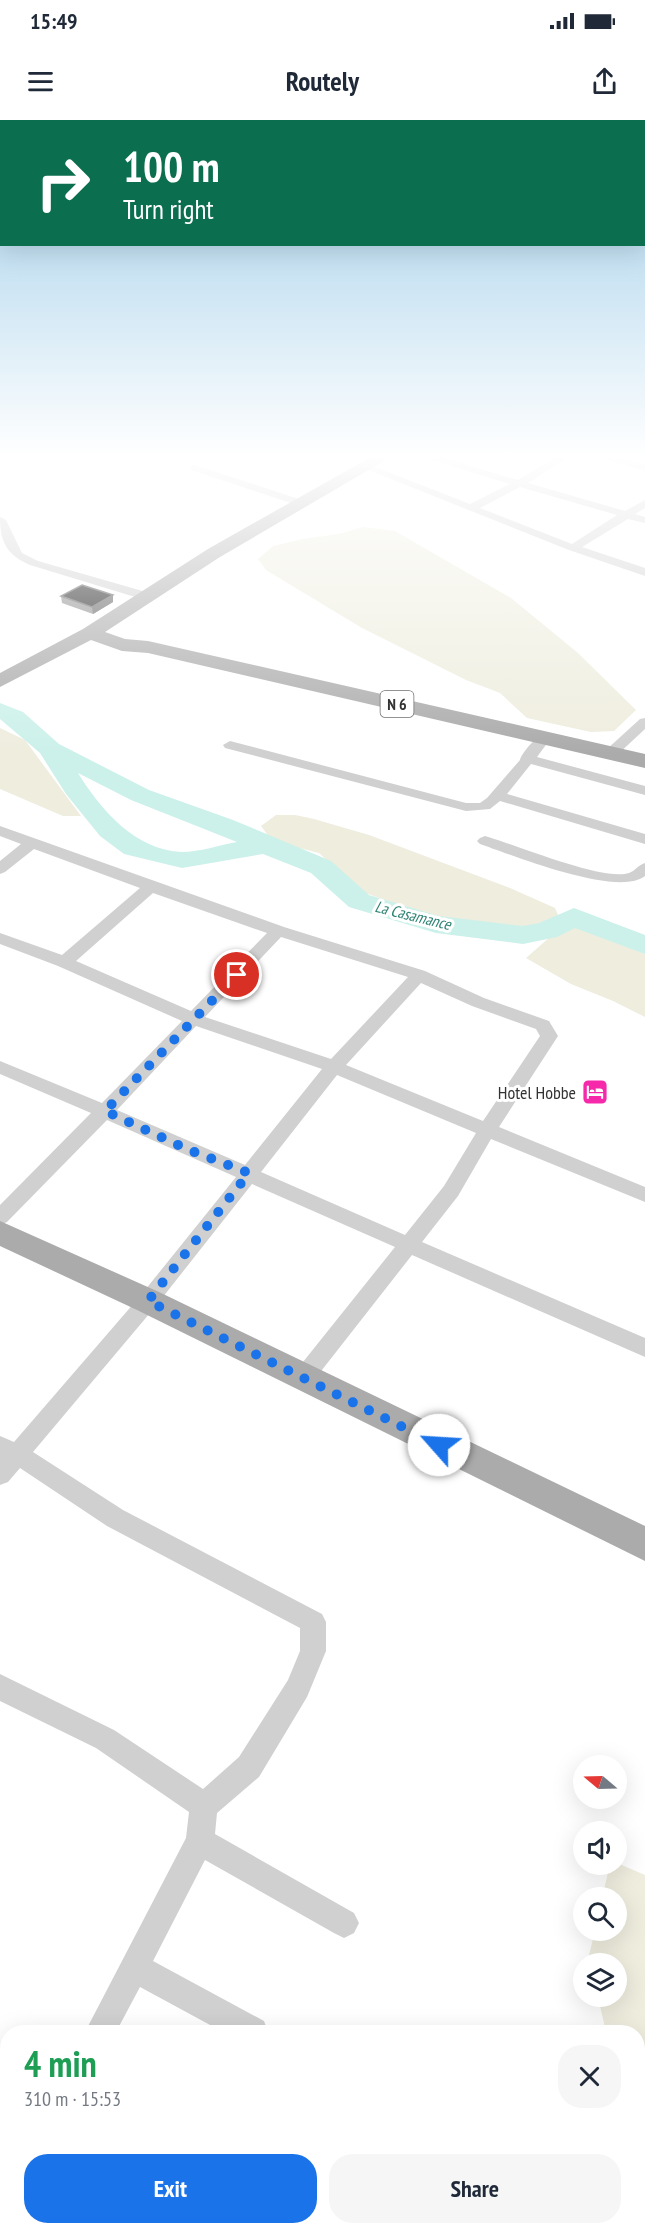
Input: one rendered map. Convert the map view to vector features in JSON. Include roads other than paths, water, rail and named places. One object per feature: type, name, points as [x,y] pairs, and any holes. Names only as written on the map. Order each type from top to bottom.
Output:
[{"type":"main road","points":[[0,681],[96,630],[210,557]]},
{"type":"main road","name":"N 6","points":[[96,630],[122,645],[148,647]]},
{"type":"main road","name":"N 6","points":[[96,630],[148,647],[645,761]]},
{"type":"main road","points":[[59,651],[80,646],[122,645]]},
{"type":"main road","points":[[0,1233],[148,1301],[645,1544]]},
{"type":"street","points":[[21,557],[34,563],[149,597]]},
{"type":"street","points":[[599,557],[645,572]]},
{"type":"street","points":[[611,753],[645,722]]},
{"type":"street","points":[[230,745],[466,807],[486,805],[498,796],[544,738]]},
{"type":"street","points":[[526,758],[645,791]]},
{"type":"street","points":[[498,796],[645,839]]},
{"type":"street","points":[[0,831],[278,931],[419,975],[477,1002],[543,1025],[549,1036],[487,1130],[451,1191],[303,1378]]},
{"type":"street","points":[[485,841],[543,861],[614,879],[633,878],[645,868]]},
{"type":"street","points":[[0,869],[32,843]]},
{"type":"street","points":[[64,962],[151,887]]},
{"type":"street","points":[[0,1217],[278,931]]},
{"type":"street","points":[[0,938],[64,962],[194,1019],[334,1067],[645,1195]]},
{"type":"street","points":[[0,1475],[9,1450],[148,1301],[334,1067],[419,975]]},
{"type":"street","points":[[0,1067],[105,1111],[189,1150],[249,1173],[409,1246],[645,1348]]},
{"type":"street","points":[[9,1450],[115,1518],[313,1622],[313,1651],[298,1689],[249,1767],[204,1806],[200,1841],[104,2025]]},
{"type":"street","points":[[0,1687],[105,1738],[204,1806]]},
{"type":"street","points":[[200,1841],[344,1923]]},
{"type":"street","points":[[135,1968],[240,2025]]},
{"type":"waterway","name":"La Casamance","points":[[0,710],[14,717],[50,749]]},
{"type":"waterway","points":[[50,749],[140,795],[224,826],[266,845]]},
{"type":"waterway","name":"La Casamance","points":[[50,749],[75,789],[109,830],[134,848],[182,860],[266,845]]},
{"type":"waterway","name":"La Casamance","points":[[266,845],[321,867],[359,901],[436,924],[523,935],[547,931],[574,917],[645,945]]},
{"type":"place","name":"Hotel Hobbe","points":[[595,1092]]}]
